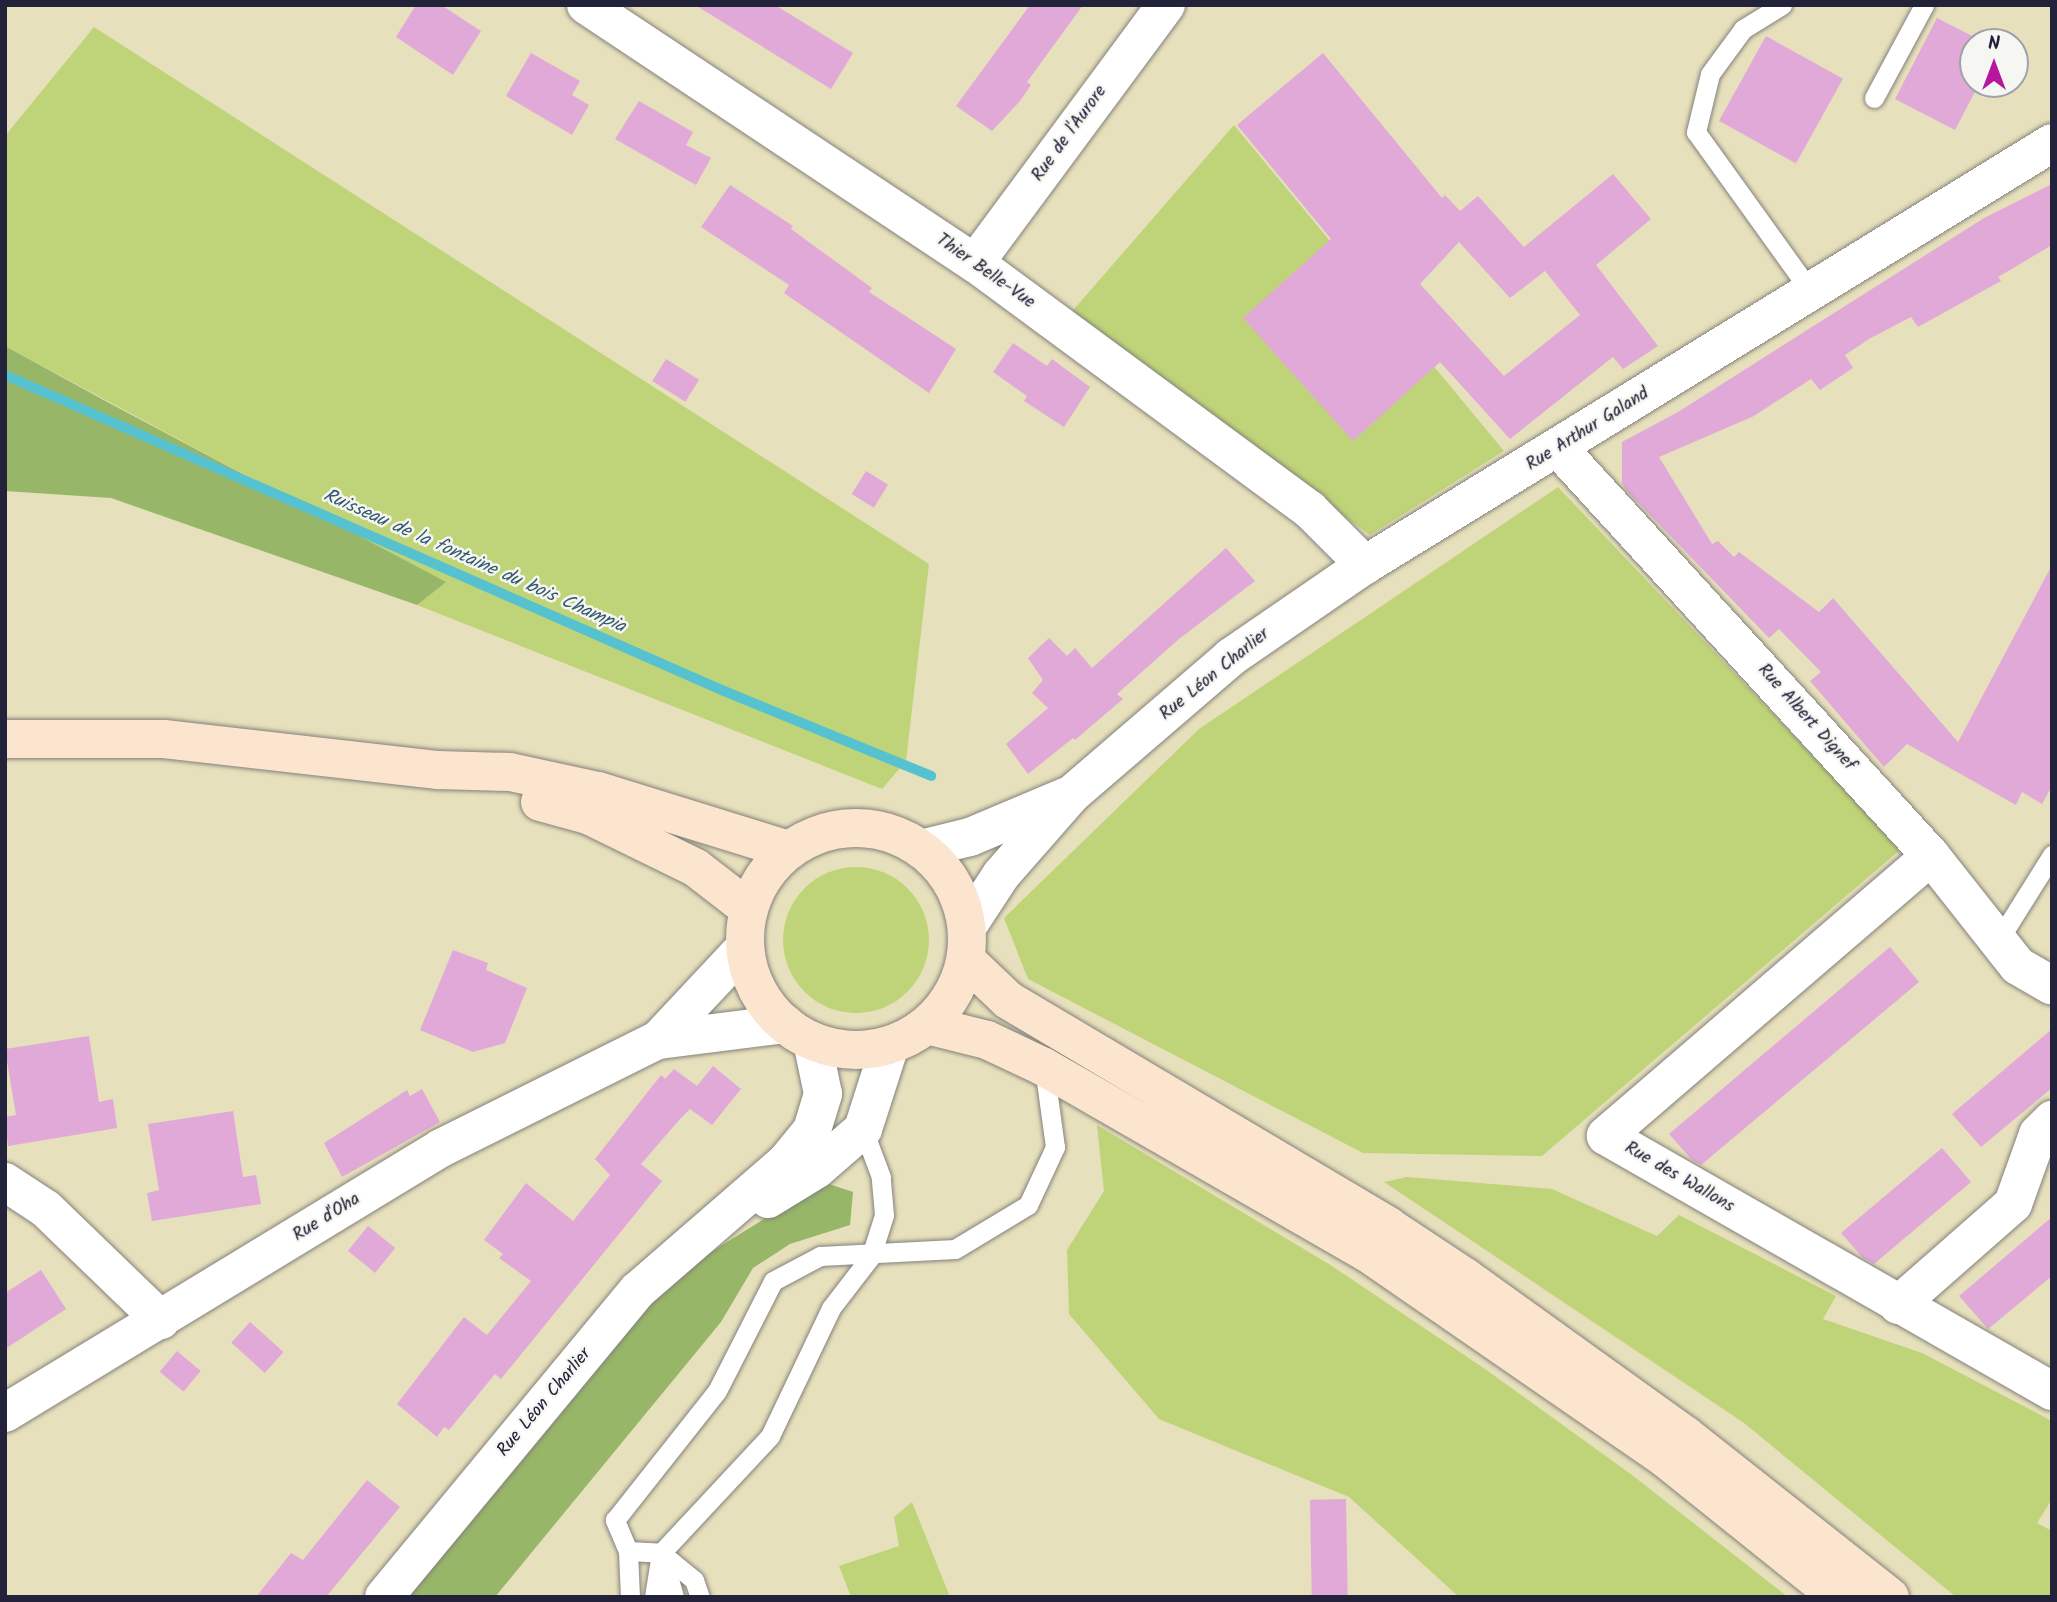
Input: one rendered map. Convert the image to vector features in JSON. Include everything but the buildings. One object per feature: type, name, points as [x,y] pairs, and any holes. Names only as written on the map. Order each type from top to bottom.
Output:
[{"type":"main road","points":[[5,739],[164,739],[438,770],[510,772],[598,791],[789,850]]},
{"type":"main road","points":[[438,770],[588,815],[696,868],[749,909]]},
{"type":"main road","points":[[966,944],[951,995],[927,1025],[890,1045],[837,1048],[798,1033],[760,994],[745,947],[749,909],[771,866],[789,850],[821,834],[855,828],[879,830],[921,849],[953,883],[966,944],[1019,1007],[1388,1226],[1465,1278],[1685,1435],[1890,1597]]},
{"type":"main road","points":[[927,1025],[986,1040],[1044,1067],[1366,1252],[1451,1308],[1666,1459],[1839,1597]]},
{"type":"street","name":"Thier Belle-Vue","points":[[586,5],[975,263],[1310,510],[1365,565]]},
{"type":"street","name":"Rue de l'Aurore","points":[[975,263],[1166,5]]},
{"type":"street","name":"Rue Arthur Galand","points":[[1365,565],[1559,449],[1809,289],[2052,143]]},
{"type":"street","name":"Rue Albert Dignef","points":[[1559,449],[1931,856],[2018,966],[2052,986]]},
{"type":"street","name":"Rue Léon Charlier","points":[[966,944],[1001,875],[1072,794],[1231,657],[1365,565]]},
{"type":"street","name":"Rue Léon Charlier","points":[[921,849],[970,837],[1072,794]]},
{"type":"street","name":"Rue des Wallons","points":[[1931,856],[1606,1136],[2052,1391]]},
{"type":"street","name":"Rue d'Oha","points":[[5,1413],[441,1148],[658,1040],[745,947]]},
{"type":"street","name":"Rue Léon Charlier","points":[[384,1597],[637,1291],[785,1163],[812,1130],[823,1094],[798,1033]]},
{"type":"street","name":"Rue d'Oha","points":[[658,1040],[798,1033]]},
{"type":"street","points":[[863,1129],[890,1045]]},
{"type":"street","points":[[1898,1305],[2013,1204],[2038,1134],[2052,1120]]},
{"type":"street","name":"Rue Léon Charlier","points":[[719,1222],[817,1169],[863,1129]]},
{"type":"street","points":[[5,1182],[46,1209],[162,1320]]},
{"type":"lane","points":[[1782,5],[1743,29],[1710,74],[1696,132],[1809,289]]},
{"type":"lane","points":[[1874,98],[1924,5]]},
{"type":"lane","points":[[1998,941],[2052,855]]},
{"type":"lane","points":[[630,1597],[628,1552],[615,1520],[717,1391],[772,1281],[820,1255],[872,1256],[955,1249],[1028,1205],[1055,1146],[1044,1067]]},
{"type":"lane","points":[[654,1597],[662,1553],[770,1436],[831,1308],[872,1256],[884,1214],[881,1177],[863,1129]]},
{"type":"lane","points":[[628,1552],[662,1553],[694,1580],[700,1597]]},
{"type":"lane","points":[[662,1553],[674,1597]]},
{"type":"green space","points":[[94,27],[929,564],[906,761],[882,789],[417,605],[445,582],[5,346],[5,136]]},
{"type":"green space","points":[[1234,125],[1504,451],[1370,535],[1069,315]]},
{"type":"green space","points":[[5,346],[446,582],[417,605],[111,498],[5,491]]},
{"type":"green space","points":[[1558,487],[1901,849],[1542,1156],[1363,1153],[1028,979],[1004,918],[1199,729]]},
{"type":"green space","points":[[856,867],[884,873],[907,889],[923,912],[929,940],[923,968],[907,991],[884,1007],[856,1013],[828,1007],[805,991],[789,968],[783,940],[789,912],[805,889],[828,873]]},
{"type":"green space","points":[[1097,1125],[1332,1266],[1485,1369],[1632,1475],[1788,1597],[1459,1597],[1349,1497],[1159,1419],[1069,1314],[1067,1250],[1104,1191]]},
{"type":"green space","points":[[1407,1177],[1552,1189],[1657,1236],[1679,1215],[1836,1296],[1823,1319],[1922,1353],[2052,1421],[2052,1499],[2037,1523],[2052,1531],[2052,1597],[1956,1597],[1744,1423],[1384,1182]]},
{"type":"green space","points":[[823,1182],[853,1192],[850,1225],[790,1244],[753,1268],[721,1322],[495,1597],[398,1597],[668,1279]]},
{"type":"green space","points":[[912,1502],[950,1597],[851,1597],[839,1566],[899,1546],[894,1517]]},
{"type":"waterway","name":"Ruisseau de la fontaine du bois Champia","points":[[5,375],[724,691],[931,776]]}]
